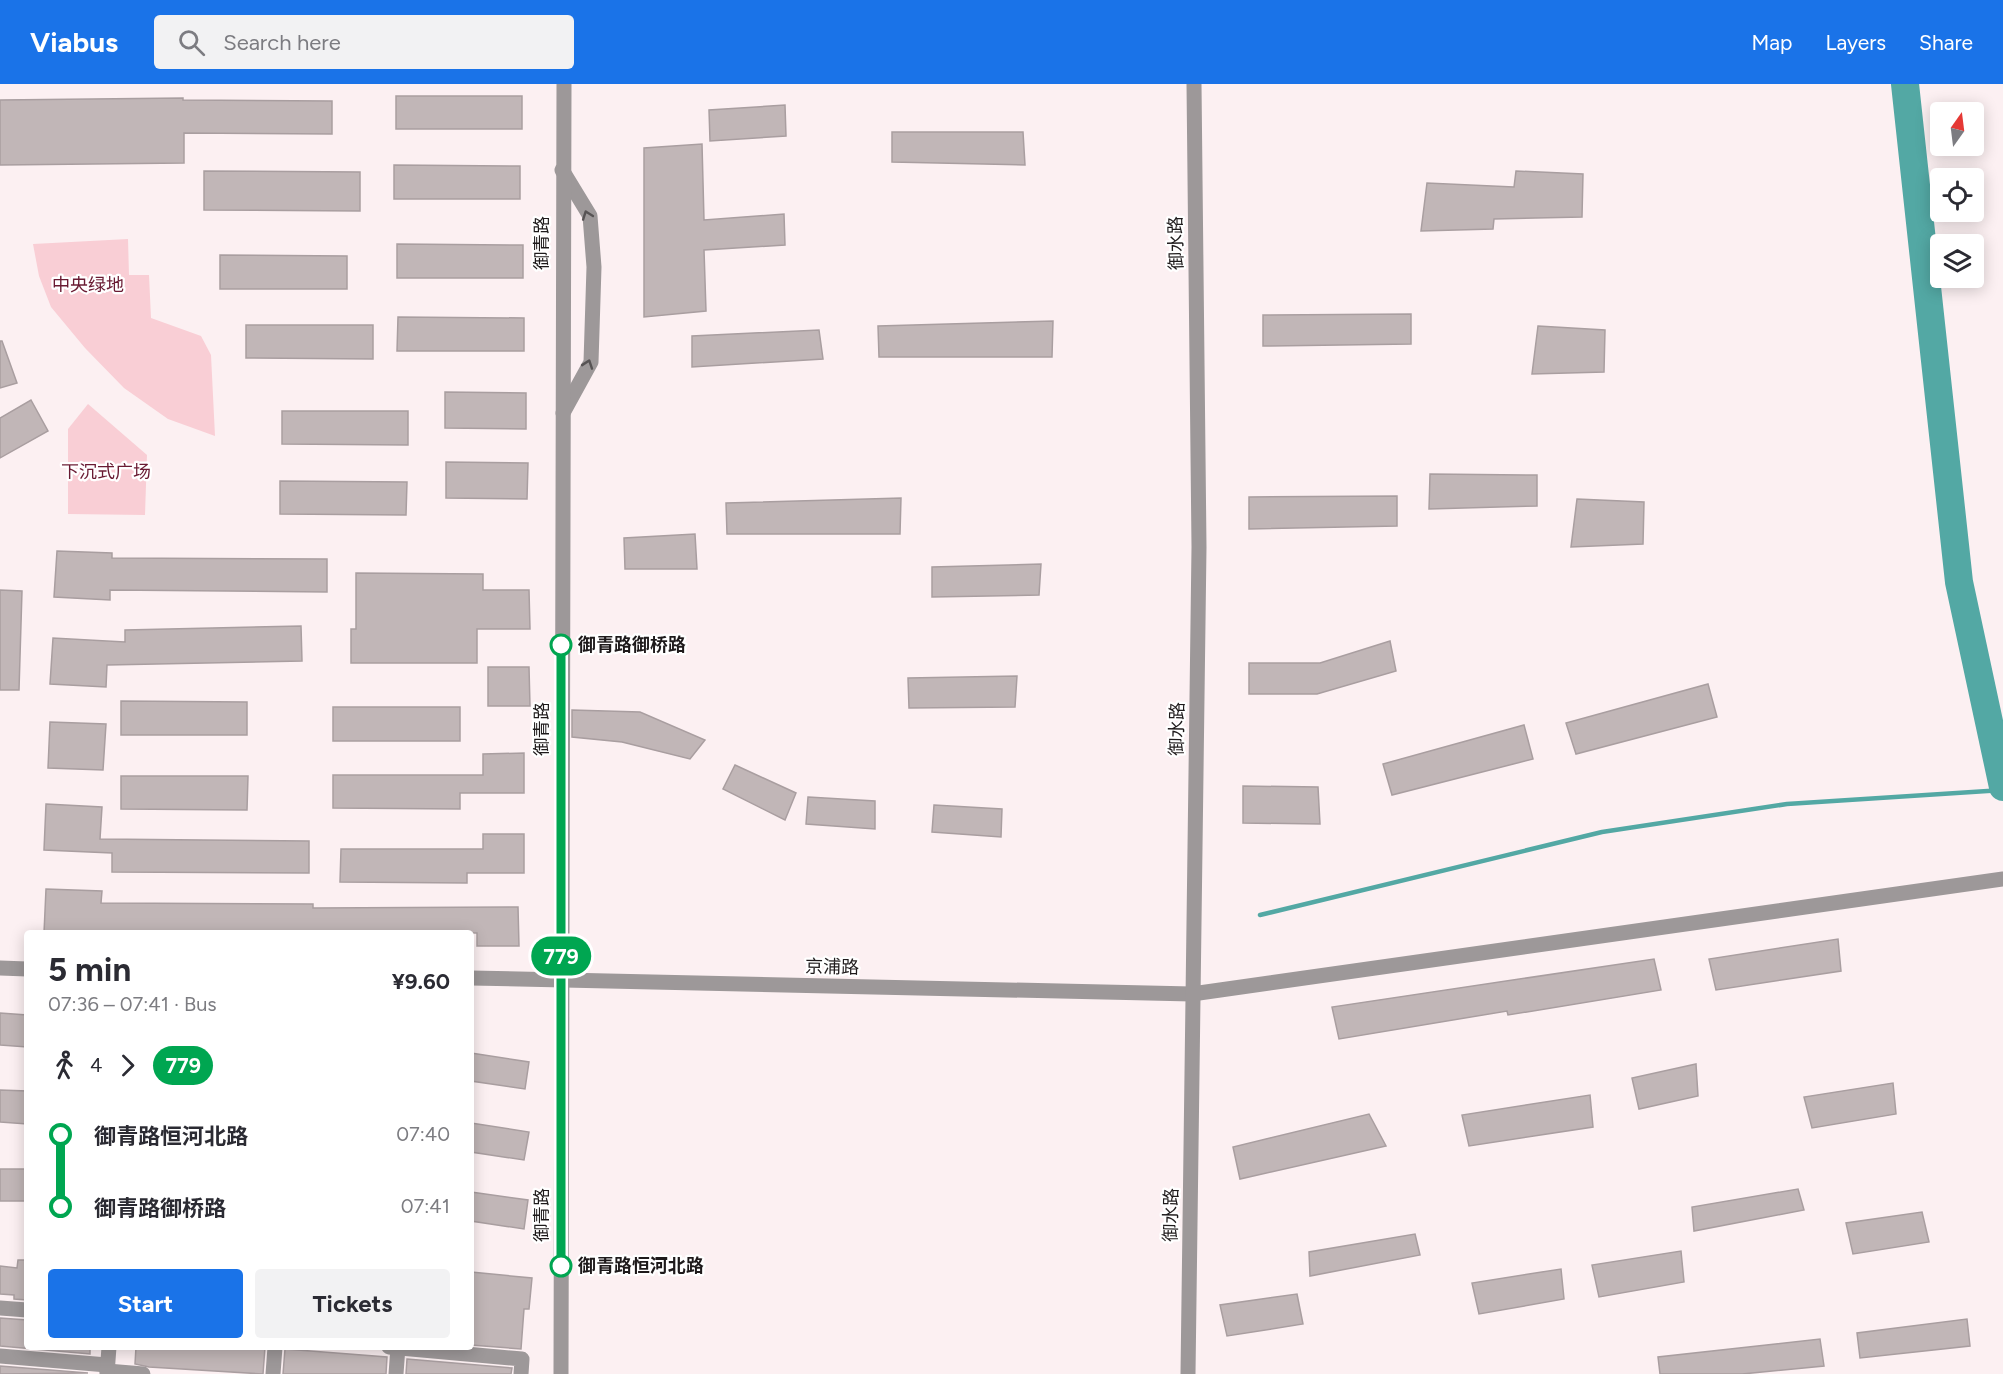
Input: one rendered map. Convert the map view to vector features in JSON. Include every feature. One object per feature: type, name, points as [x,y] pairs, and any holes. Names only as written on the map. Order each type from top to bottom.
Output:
[{"type":"street","name":"御青路","points":[[561,1374],[561,416],[564,84]]},
{"type":"street","name":"御水路","points":[[1188,1374],[1199,547],[1194,84]]},
{"type":"street","points":[[561,416],[591,362],[594,267],[590,216],[562,170]]},
{"type":"street","name":"京浦路","points":[[474,978],[1192,994],[2003,879]]},
{"type":"street","points":[[0,968],[24,969]]},
{"type":"street","points":[[0,1308],[24,1310]]},
{"type":"street","points":[[107,1370],[109,1350]]},
{"type":"street","points":[[273,1374],[275,1350]]},
{"type":"street","points":[[395,1350],[396,1374]]},
{"type":"street","points":[[427,1350],[522,1359],[521,1374]]},
{"type":"street","points":[[0,1356],[143,1374]]},
{"type":"green space","name":"中央绿地","points":[[128,239],[129,275],[149,275],[151,318],[201,336],[211,355],[215,436],[168,419],[124,388],[85,348],[51,307],[39,276],[33,244]]},
{"type":"green space","name":"下沉式广场","points":[[88,404],[147,455],[145,515],[68,514],[68,429]]},
{"type":"building","points":[[396,96],[522,96],[522,129],[396,129]]},
{"type":"building","points":[[183,98],[183,100],[332,101],[332,134],[184,133],[184,163],[0,165],[0,100]]},
{"type":"building","points":[[785,105],[786,136],[710,141],[709,110]]},
{"type":"building","points":[[892,132],[1023,132],[1025,165],[892,162]]},
{"type":"building","points":[[702,144],[704,220],[784,214],[785,245],[704,250],[706,311],[644,317],[644,148]]},
{"type":"building","points":[[394,165],[520,166],[520,199],[394,199]]},
{"type":"building","points":[[204,171],[360,172],[360,211],[204,210]]},
{"type":"building","points":[[1516,171],[1583,174],[1582,217],[1494,219],[1493,229],[1421,231],[1427,183],[1514,187]]},
{"type":"building","points":[[397,244],[523,245],[523,278],[397,278]]},
{"type":"building","points":[[220,255],[347,256],[347,289],[220,289]]},
{"type":"building","points":[[1411,314],[1411,344],[1263,346],[1263,315]]},
{"type":"building","points":[[398,317],[524,318],[524,351],[397,351]]},
{"type":"building","points":[[1053,321],[1052,357],[879,357],[878,326]]},
{"type":"building","points":[[246,325],[373,325],[373,359],[246,358]]},
{"type":"building","points":[[1538,326],[1605,330],[1604,372],[1532,374]]},
{"type":"building","points":[[819,330],[823,359],[692,367],[692,336]]},
{"type":"building","points":[[0,341],[2,341],[17,383],[0,388]]},
{"type":"building","points":[[445,392],[526,393],[526,429],[445,428]]},
{"type":"building","points":[[31,400],[48,431],[0,458],[0,418]]},
{"type":"building","points":[[282,411],[408,411],[408,445],[282,444]]},
{"type":"building","points":[[446,462],[528,463],[527,499],[446,498]]},
{"type":"building","points":[[1430,474],[1537,475],[1537,506],[1429,509]]},
{"type":"building","points":[[280,481],[407,482],[406,515],[280,514]]},
{"type":"building","points":[[1397,496],[1397,526],[1249,529],[1249,497]]},
{"type":"building","points":[[901,498],[900,534],[727,534],[726,503]]},
{"type":"building","points":[[1577,499],[1644,502],[1643,544],[1571,547]]},
{"type":"building","points":[[695,534],[697,569],[625,569],[624,538]]},
{"type":"building","points":[[57,551],[112,553],[112,558],[327,559],[327,592],[110,590],[110,600],[54,597]]},
{"type":"building","points":[[1041,564],[1039,595],[932,597],[932,567]]},
{"type":"building","points":[[356,573],[483,574],[483,590],[529,590],[530,629],[477,629],[477,663],[351,663],[351,629],[356,629]]},
{"type":"building","points":[[0,590],[22,591],[19,690],[0,690]]},
{"type":"building","points":[[301,626],[302,661],[107,665],[106,687],[50,684],[53,638],[125,642],[125,630]]},
{"type":"building","points":[[1390,641],[1396,671],[1317,694],[1249,694],[1249,663],[1320,663]]},
{"type":"building","points":[[488,667],[529,667],[530,706],[488,706]]},
{"type":"building","points":[[1017,676],[1015,707],[909,708],[908,678]]},
{"type":"building","points":[[1708,684],[1717,717],[1576,754],[1566,723]]},
{"type":"building","points":[[121,701],[247,702],[247,735],[121,735]]},
{"type":"building","points":[[333,707],[460,707],[460,741],[333,741]]},
{"type":"building","points":[[572,710],[640,712],[705,740],[690,759],[622,742],[572,737]]},
{"type":"building","points":[[50,722],[106,724],[103,770],[48,768]]},
{"type":"building","points":[[1524,725],[1533,759],[1392,795],[1383,764]]},
{"type":"building","points":[[524,753],[524,793],[460,793],[460,809],[333,808],[333,775],[483,775],[483,754]]},
{"type":"building","points":[[735,765],[796,793],[785,820],[723,789]]},
{"type":"building","points":[[121,776],[248,776],[247,810],[121,809]]},
{"type":"building","points":[[1243,786],[1318,787],[1320,824],[1243,823]]},
{"type":"building","points":[[808,797],[875,801],[875,829],[806,824]]},
{"type":"building","points":[[46,804],[102,807],[100,839],[309,841],[309,873],[112,872],[112,853],[44,850]]},
{"type":"building","points":[[934,805],[1002,809],[1001,837],[932,832]]},
{"type":"building","points":[[483,834],[524,834],[524,873],[467,873],[467,883],[340,882],[341,849],[483,849]]},
{"type":"building","points":[[46,889],[102,891],[101,903],[313,904],[313,908],[518,907],[519,946],[477,946],[477,933],[474,933],[474,930],[44,930]]},
{"type":"building","points":[[1838,939],[1841,971],[1716,990],[1709,959]]},
{"type":"building","points":[[1654,959],[1661,990],[1508,1015],[1507,1011],[1339,1039],[1332,1007]]},
{"type":"building","points":[[0,1013],[24,1015],[24,1047],[0,1045]]},
{"type":"building","points":[[474,1053],[529,1062],[525,1089],[474,1081]]},
{"type":"building","points":[[1696,1064],[1698,1096],[1639,1109],[1632,1078]]},
{"type":"building","points":[[1893,1083],[1896,1114],[1812,1128],[1804,1097]]},
{"type":"building","points":[[0,1090],[24,1091],[24,1124],[0,1122]]},
{"type":"building","points":[[1590,1095],[1593,1127],[1469,1146],[1462,1115]]},
{"type":"building","points":[[1369,1114],[1386,1146],[1240,1179],[1233,1147]]},
{"type":"building","points":[[474,1123],[529,1132],[524,1160],[474,1152]]},
{"type":"building","points":[[0,1169],[24,1169],[24,1201],[0,1201]]},
{"type":"building","points":[[1798,1189],[1804,1210],[1694,1231],[1692,1207]]},
{"type":"building","points":[[474,1192],[528,1200],[524,1229],[474,1221]]},
{"type":"building","points":[[1922,1212],[1929,1242],[1853,1254],[1846,1223]]},
{"type":"building","points":[[1415,1234],[1420,1255],[1310,1276],[1309,1252]]},
{"type":"building","points":[[1681,1251],[1684,1282],[1599,1297],[1592,1265]]},
{"type":"building","points":[[18,1260],[24,1260],[24,1300],[14,1299],[14,1295],[0,1294],[0,1266],[17,1268]]},
{"type":"building","points":[[1561,1269],[1564,1299],[1479,1314],[1472,1283]]},
{"type":"building","points":[[474,1272],[532,1278],[529,1309],[524,1309],[521,1349],[474,1345]]},
{"type":"building","points":[[1297,1294],[1303,1324],[1227,1336],[1220,1305]]},
{"type":"building","points":[[0,1318],[24,1320],[24,1348],[0,1346]]},
{"type":"building","points":[[1967,1319],[1970,1346],[1860,1358],[1857,1333]]},
{"type":"building","points":[[1820,1339],[1824,1366],[1742,1374],[1660,1374],[1658,1357]]},
{"type":"building","points":[[45,1350],[90,1350],[90,1354]]},
{"type":"building","points":[[136,1350],[265,1350],[263,1374],[149,1367],[135,1364]]},
{"type":"building","points":[[285,1350],[387,1357],[386,1374],[283,1374]]},
{"type":"building","points":[[407,1359],[512,1368],[511,1374],[406,1374]]},
{"type":"building","points":[[0,1366],[88,1373],[0,1374]]},
{"type":"waterway","points":[[1905,84],[1959,582],[2003,787]]},
{"type":"waterway","points":[[1260,915],[1602,832],[1787,804],[2003,790]]},
{"type":"bus line","name":"779","points":[[561,645],[561,1266]]},
{"type":"place","name":"御青路御桥路","points":[[561,645]]},
{"type":"place","name":"御青路恒河北路","points":[[561,1266]]}]
